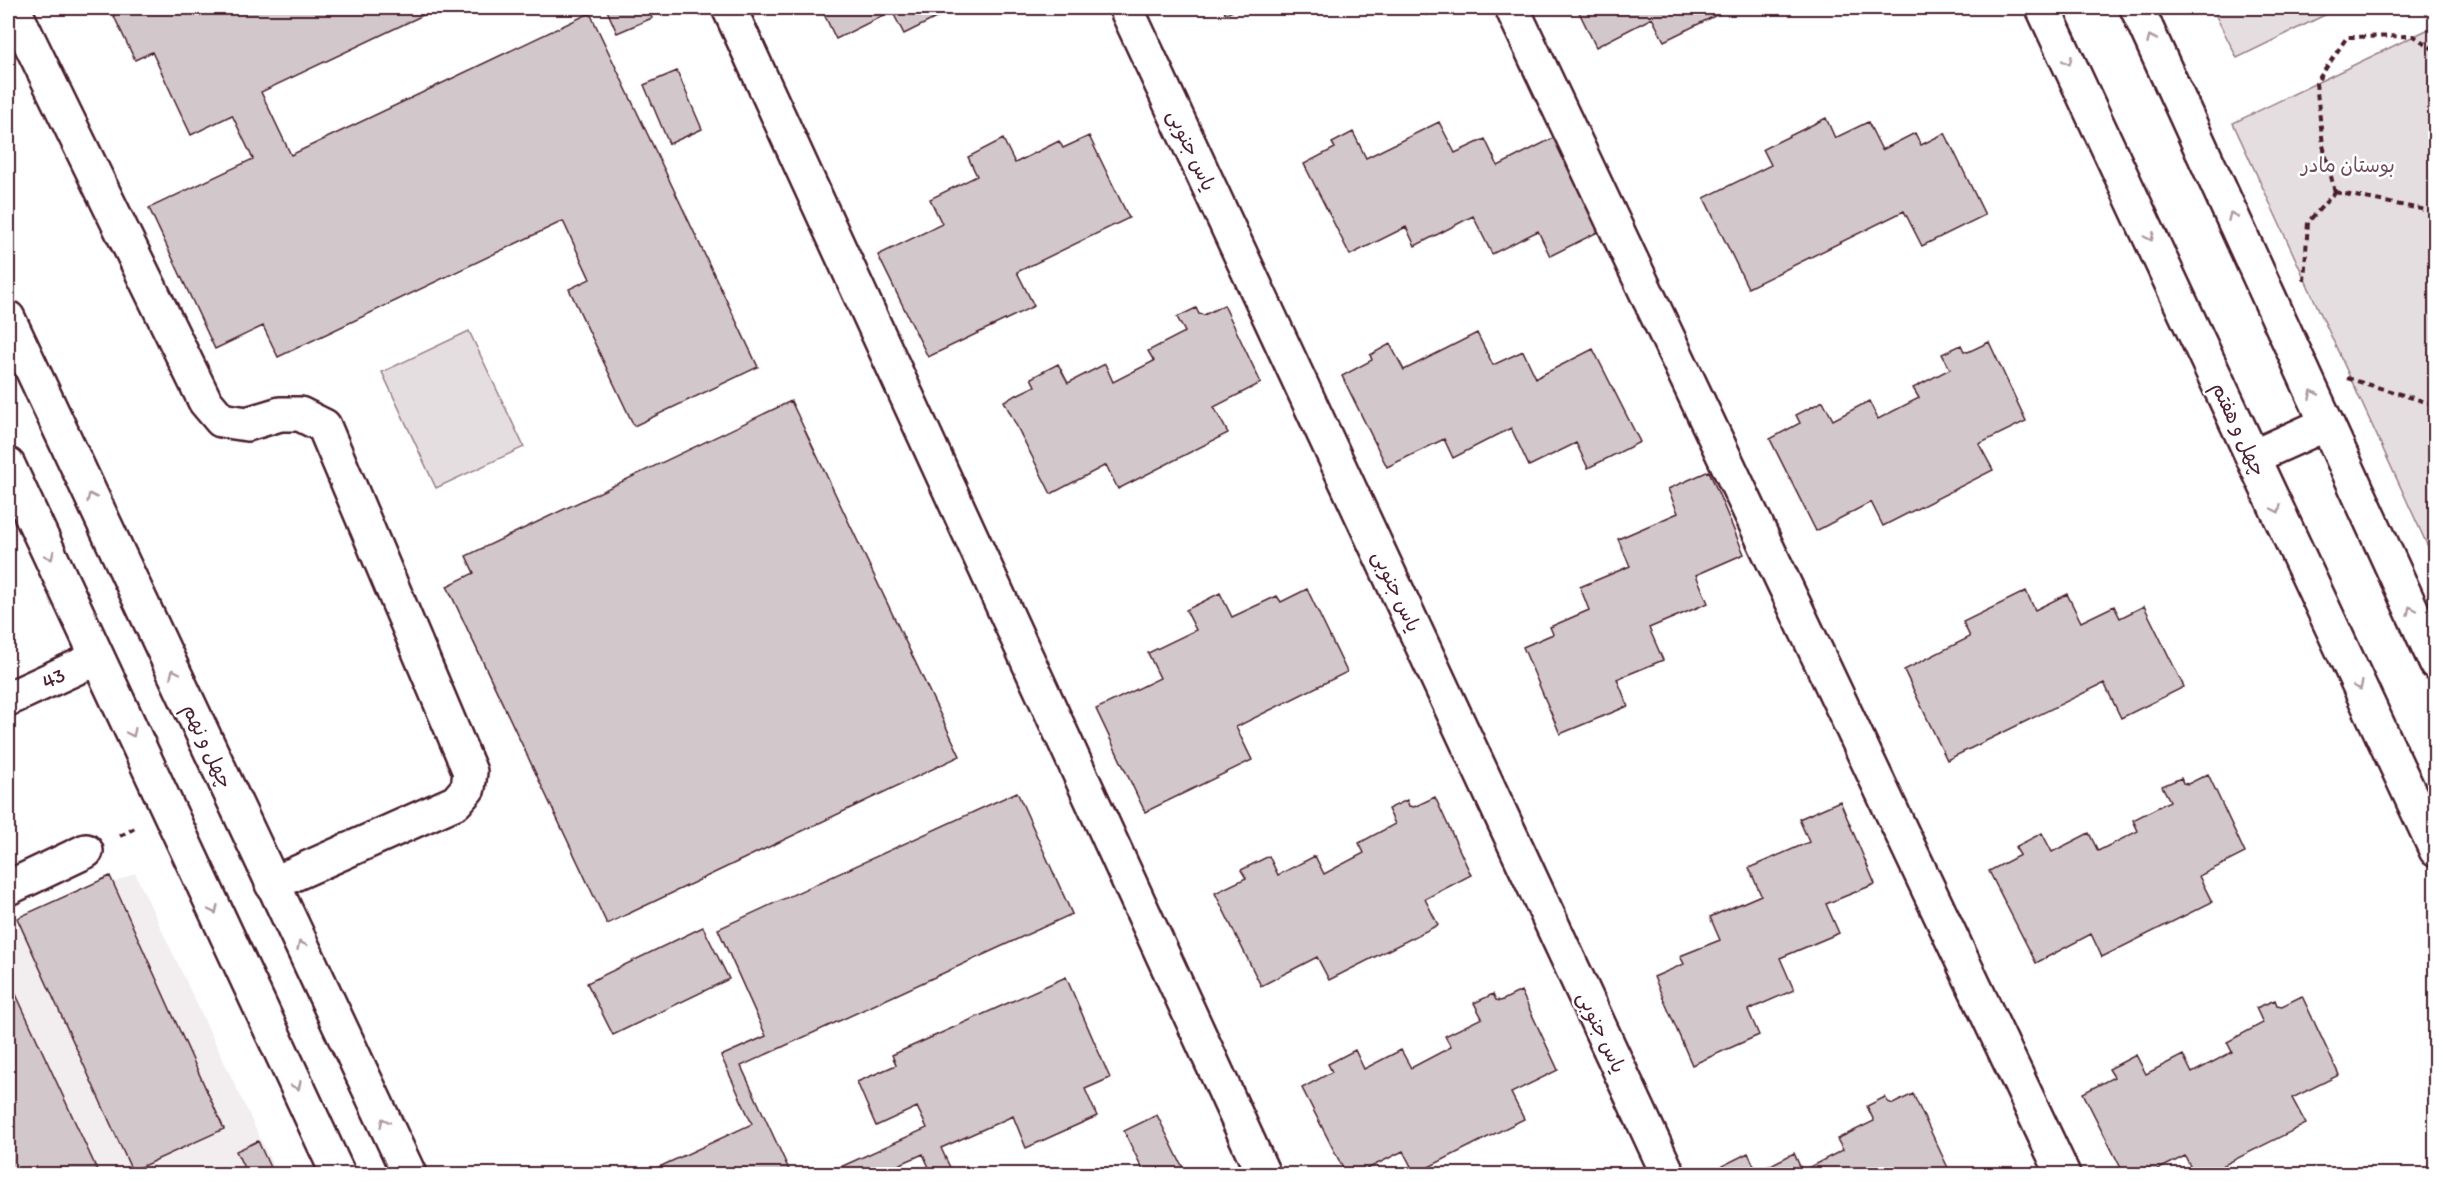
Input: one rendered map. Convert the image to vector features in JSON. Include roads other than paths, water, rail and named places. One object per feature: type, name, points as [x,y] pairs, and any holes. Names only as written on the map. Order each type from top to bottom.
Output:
[{"type":"street","points":[[729,8],[1263,1174]]},
{"type":"street","name":"یاس جنوبی","points":[[1126,8],[1668,1174]]},
{"type":"street","points":[[1512,8],[2063,1174]]},
{"type":"street","name":"چهل و هفتم","points":[[2043,8],[2436,850]]},
{"type":"street","points":[[2137,8],[2436,663]]},
{"type":"street","points":[[18,18],[205,401],[221,420],[247,424],[280,414],[300,414],[324,426],[470,772],[468,788],[456,802],[273,884]]},
{"type":"street","name":"چهل و نهم","points":[[8,318],[409,1174]]},
{"type":"street","points":[[2253,457],[2326,424]]},
{"type":"street","points":[[8,465],[16,504],[98,658],[338,1174]]},
{"type":"street","name":"43","points":[[8,699],[98,658]]},
{"type":"street","points":[[8,888],[86,851]]},
{"type":"park label","name":"بوستان مادر","points":[[2348,165]]}]
